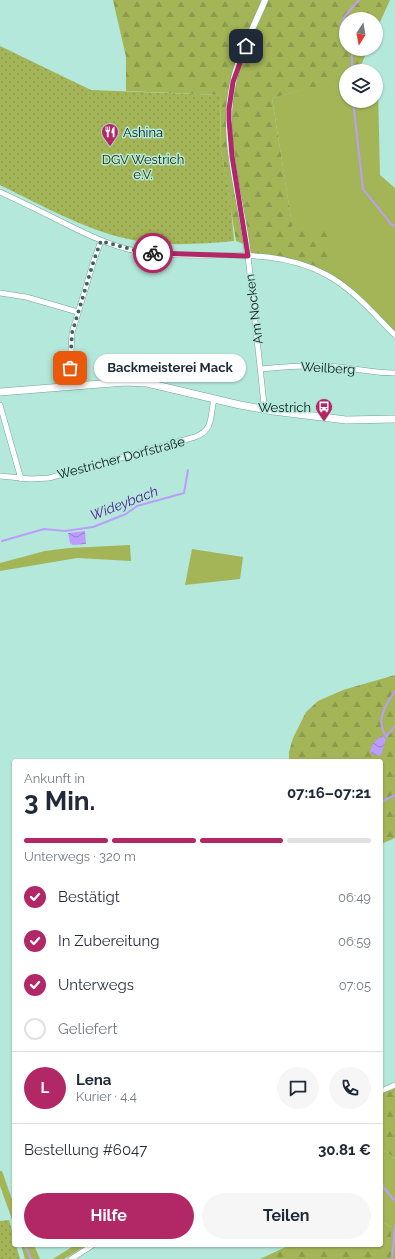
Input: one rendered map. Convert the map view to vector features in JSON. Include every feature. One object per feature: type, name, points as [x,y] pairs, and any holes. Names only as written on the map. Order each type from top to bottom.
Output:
[{"type":"main road","points":[[0,392],[125,382],[147,383],[263,409],[346,420],[395,419]]},
{"type":"street","name":"Am Nocken","points":[[263,409],[264,404],[261,369],[248,256],[230,138],[229,109],[236,72],[265,0]]},
{"type":"street","points":[[0,192],[101,241],[134,250],[161,254],[269,256],[289,260],[313,268],[349,290],[395,335]]},
{"type":"street","points":[[69,386],[72,333],[101,241]]},
{"type":"street","points":[[0,293],[26,297],[78,312]]},
{"type":"street","name":"Weilberg","points":[[261,369],[290,366],[324,366],[395,373]]},
{"type":"street","name":"Westricher Dorfstraße","points":[[0,476],[21,479],[49,478],[201,435],[209,426],[214,399]]},
{"type":"street","points":[[0,404],[21,479]]},
{"type":"street","points":[[383,1090],[395,1085]]},
{"type":"street","points":[[71,1259],[90,1247]]},
{"type":"green space","points":[[113,0],[390,0],[383,16],[383,12],[339,12],[339,56],[365,56],[361,64],[339,64],[339,81],[272,98],[293,230],[333,228],[328,276],[289,260],[248,256],[246,245],[236,241],[221,149],[220,95],[126,91],[126,57]]},
{"type":"green space","name":"DGV Westrich e.V.","points":[[0,46],[91,90],[220,95],[221,149],[231,208],[234,241],[168,244],[141,242],[111,235],[79,223],[0,185]]},
{"type":"green space","points":[[339,80],[339,108],[378,108],[380,175],[395,188],[395,335],[349,290],[328,276],[293,231],[272,98]]},
{"type":"green space","points":[[130,545],[131,561],[77,558],[0,571],[0,563],[45,551],[69,548]]},
{"type":"green space","points":[[192,549],[243,557],[240,579],[185,585]]},
{"type":"green space","points":[[395,675],[395,838],[383,843],[383,759],[289,759],[289,752],[293,738],[306,712],[318,701],[343,690]]},
{"type":"green space","points":[[395,1088],[395,1158],[383,1149],[383,1092]]},
{"type":"green space","points":[[383,1149],[395,1158],[395,1259],[391,1259],[391,1227],[383,1222]]},
{"type":"green space","points":[[0,1171],[2,1171],[12,1199],[12,1219],[0,1186]]},
{"type":"green space","points":[[9,1220],[12,1231],[12,1247],[17,1247],[20,1259],[0,1259],[0,1221]]},
{"type":"green space","points":[[383,1222],[391,1227],[391,1259],[260,1259],[286,1247],[383,1247]]},
{"type":"green space","points":[[22,1247],[35,1247],[40,1259],[25,1259]]},
{"type":"green space","points":[[72,1247],[84,1247],[64,1259],[53,1259]]},
{"type":"water","points":[[85,531],[86,544],[73,545],[70,543],[68,533]]},
{"type":"water","points":[[383,736],[386,739],[381,755],[378,756],[370,753],[374,742]]},
{"type":"waterway","points":[[348,12],[359,0]]},
{"type":"waterway","points":[[352,56],[352,64]]},
{"type":"waterway","points":[[354,108],[363,189],[391,224],[395,226]]},
{"type":"waterway","name":"Wideybach","points":[[2,541],[44,529],[65,531],[93,527],[126,514],[137,506],[184,493],[188,470]]},
{"type":"waterway","points":[[387,737],[383,731],[381,719],[385,707],[395,691]]},
{"type":"waterway","points":[[387,736],[395,726]]},
{"type":"waterway","points":[[383,801],[395,795]]},
{"type":"waterway","points":[[383,1186],[395,1201]]},
{"type":"waterway","points":[[392,1259],[395,1226]]},
{"type":"waterway","points":[[26,1247],[31,1259]]},
{"type":"way so far","points":[[70,368],[70,344],[72,333],[101,241],[120,247],[153,253]]},
{"type":"place","name":"Ashina","points":[[110,147]]},
{"type":"place","name":"Backmeisterei Mack","points":[[70,368]]},
{"type":"place","name":"Westrich","points":[[324,422]]},
{"type":"route","points":[[153,253],[248,256],[229,129],[229,109],[233,82],[246,46]]}]
